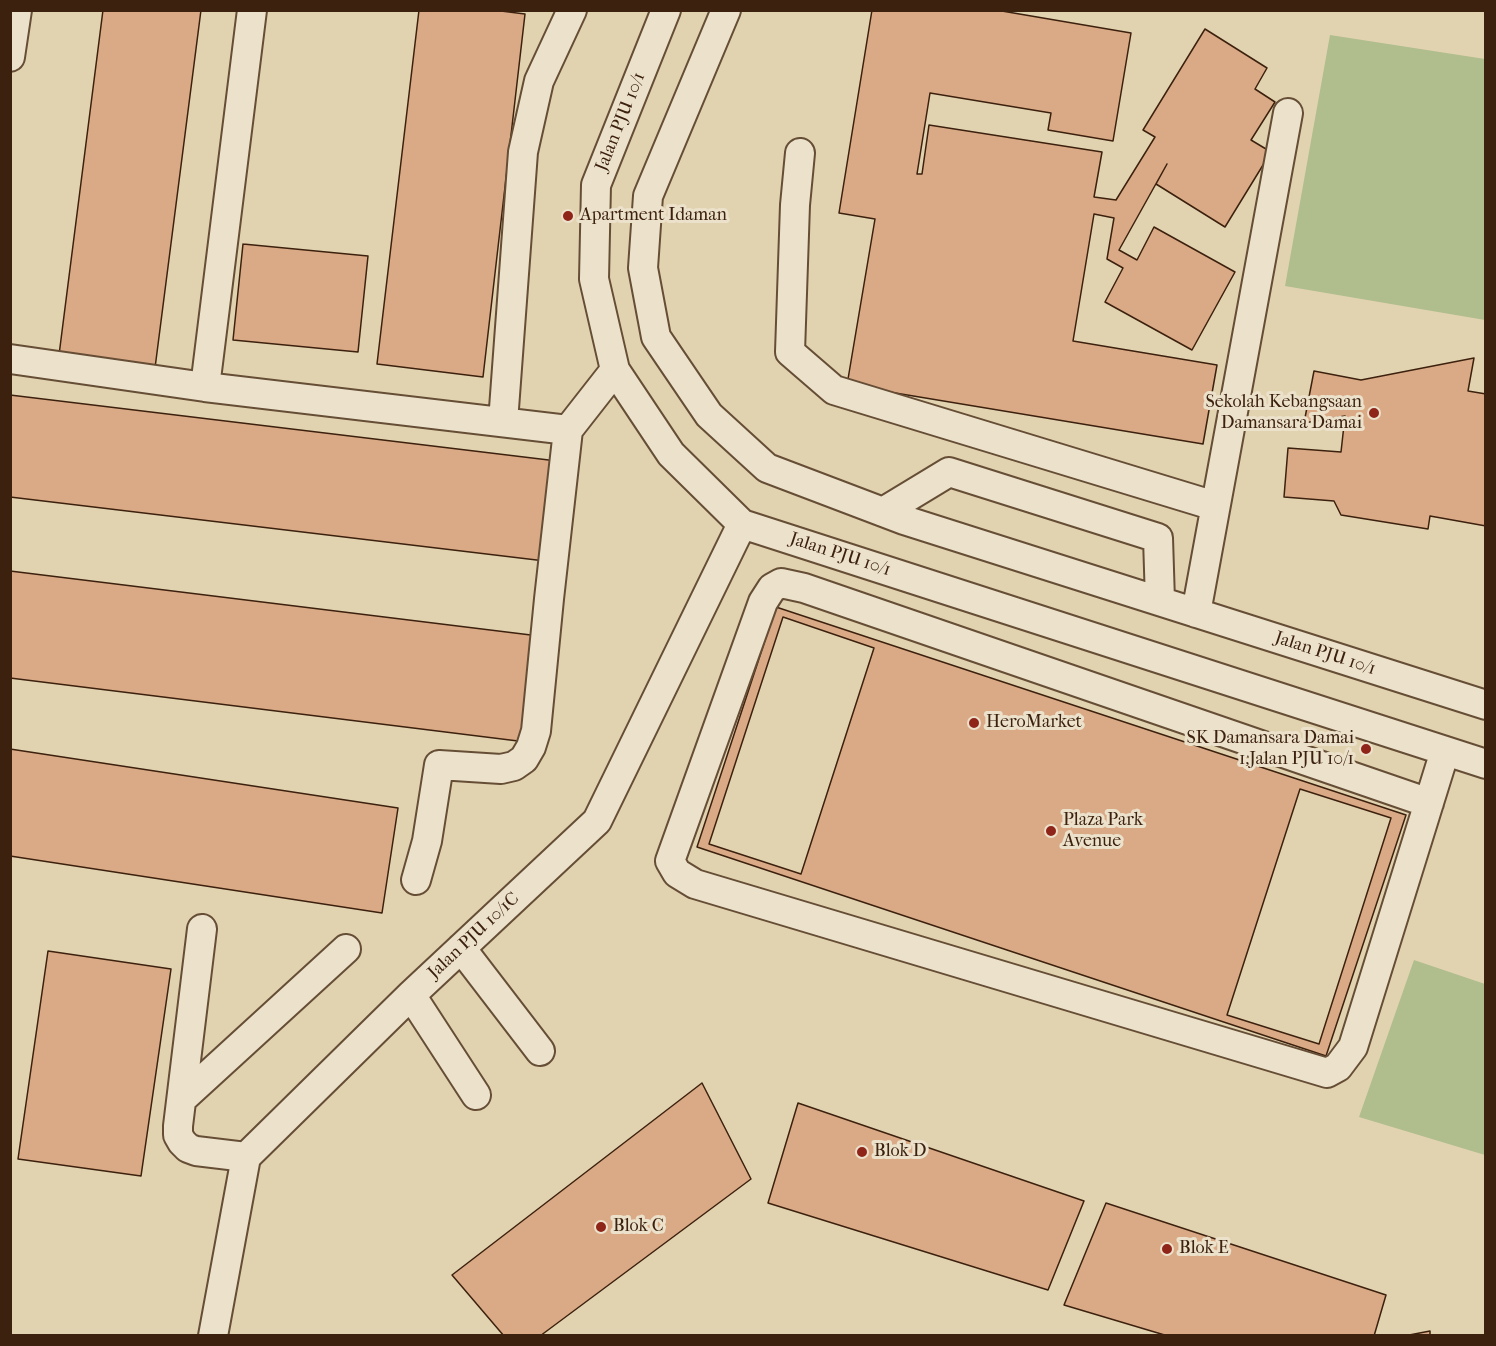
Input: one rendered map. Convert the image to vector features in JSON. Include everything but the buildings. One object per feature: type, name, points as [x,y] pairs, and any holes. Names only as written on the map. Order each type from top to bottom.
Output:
[{"type":"street","points":[[10,57],[17,10]]},
{"type":"street","points":[[204,387],[252,10]]},
{"type":"street","points":[[503,422],[523,152],[538,81],[572,10]]},
{"type":"street","name":"Jalan PJU 10/1","points":[[666,10],[596,185],[594,279],[615,370],[671,454],[742,524],[1485,764]]},
{"type":"street","name":"Jalan PJU 10/1","points":[[726,10],[648,196],[643,268],[656,336],[709,416],[767,468],[883,512],[1196,613],[1483,701]]},
{"type":"street","points":[[1196,613],[1288,113]]},
{"type":"street","points":[[800,153],[795,205],[790,352],[834,390],[1215,506]]},
{"type":"street","points":[[10,359],[204,387],[568,430]]},
{"type":"street","points":[[416,880],[427,841],[439,765],[501,768],[514,766],[524,759],[531,747],[536,731],[568,430],[615,370]]},
{"type":"street","points":[[883,512],[950,472],[1158,538],[1160,601]]},
{"type":"street","name":"Jalan PJU 10/1C","points":[[246,1157],[411,995],[597,821],[742,524]]},
{"type":"street","points":[[1429,803],[792,584],[781,583],[772,588],[763,602],[670,861],[677,873],[695,884],[1328,1072],[1338,1067],[1353,1047],[1429,803],[1445,751]]},
{"type":"street","points":[[1012,659],[1028,616]]},
{"type":"street","points":[[202,930],[178,1135],[188,1148],[246,1157],[213,1335]]},
{"type":"street","points":[[182,1099],[346,948]]},
{"type":"street","points":[[461,948],[540,1051]]},
{"type":"street","points":[[411,995],[476,1095]]},
{"type":"green space","points":[[1330,35],[1485,59],[1485,320],[1285,286]]},
{"type":"green space","points":[[1414,960],[1485,984],[1485,1155],[1359,1117]]},
{"type":"place","name":"Apartment Idaman","points":[[568,216]]},
{"type":"place","name":"Sekolah Kebangsaan Damansara Damai","points":[[1374,413]]},
{"type":"place","name":"HeroMarket","points":[[974,723]]},
{"type":"place","name":"SK Damansara Damai 1,Jalan PJU 10/1","points":[[1366,749]]},
{"type":"place","name":"Plaza Park Avenue","points":[[1051,831]]},
{"type":"place","name":"Blok D","points":[[862,1152]]},
{"type":"place","name":"Blok C","points":[[601,1227]]},
{"type":"place","name":"Blok E","points":[[1167,1249]]}]
